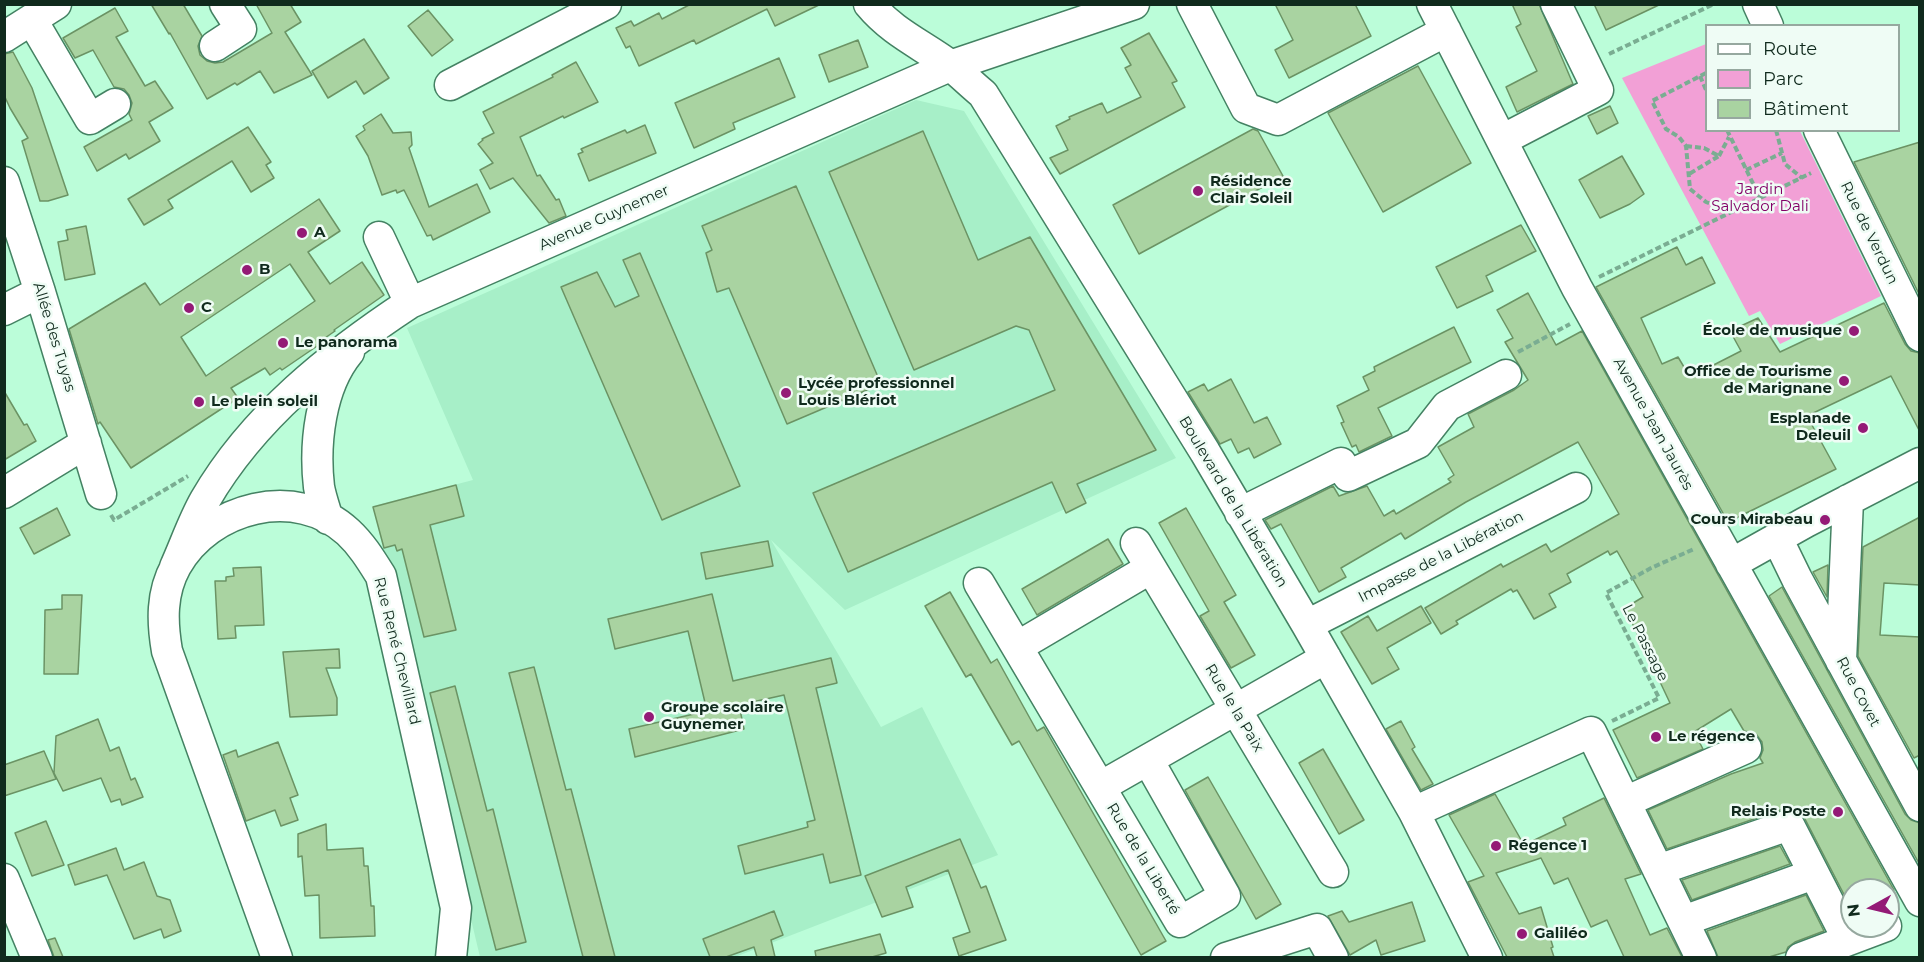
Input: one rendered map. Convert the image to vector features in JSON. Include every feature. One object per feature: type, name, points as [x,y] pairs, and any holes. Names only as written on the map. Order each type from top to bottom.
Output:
[{"type":"street","points":[[215,46],[241,29],[225,4]]},
{"type":"street","points":[[450,85],[606,4]]},
{"type":"street","name":"Avenue Guynemer","points":[[175,567],[205,501],[232,459],[280,405],[309,377],[366,332],[410,303],[950,66],[1134,4]]},
{"type":"street","points":[[1192,4],[1246,108],[1278,120],[1446,31]]},
{"type":"street","name":"Avenue Jean Jaurès","points":[[1432,4],[1584,300],[1920,901]]},
{"type":"street","points":[[1502,140],[1598,90],[1556,4]]},
{"type":"street","points":[[1758,4],[1767,24]]},
{"type":"street","name":"Boulevard de la Libération","points":[[878,10],[983,94],[1122,318],[1326,658],[1414,812],[1487,957]]},
{"type":"street","points":[[4,37],[44,12],[90,119],[115,104]]},
{"type":"street","name":"Rue de Verdun","points":[[1820,132],[1920,336]]},
{"type":"street","name":"Allée des Tuyas","points":[[4,182],[101,494]]},
{"type":"street","points":[[379,237],[410,303]]},
{"type":"street","points":[[4,310],[40,292]]},
{"type":"street","points":[[327,519],[319,488],[318,452],[322,420],[329,390],[340,363],[366,332]]},
{"type":"street","points":[[1240,513],[1341,463],[1348,476],[1418,443],[1447,406],[1506,375]]},
{"type":"street","points":[[4,493],[86,443]]},
{"type":"street","points":[[1731,564],[1920,463]]},
{"type":"street","name":"Impasse de la Libération","points":[[1306,625],[1576,489]]},
{"type":"street","points":[[1841,661],[1848,501]]},
{"type":"street","name":"Rue René Chevillard","points":[[277,957],[167,651],[162,622],[165,594],[175,567],[192,543],[213,525],[239,512],[267,506],[295,507],[327,519],[347,531],[367,552],[381,576],[456,908],[451,957]]},
{"type":"street","name":"Rue Covet","points":[[1778,538],[1841,661],[1911,770],[1920,806]]},
{"type":"street","name":"Rue le la Paix","points":[[1017,647],[1143,555],[1333,872]]},
{"type":"street","name":"Rue de la Liberté","points":[[979,583],[1180,922],[1225,896],[1148,760]]},
{"type":"street","points":[[1100,787],[1326,658]]},
{"type":"street","points":[[1414,812],[1591,732],[1701,957]]},
{"type":"street","points":[[1625,802],[1746,748]]},
{"type":"street","points":[[1658,870],[1789,825],[1848,940]]},
{"type":"street","points":[[1683,921],[1814,874]]},
{"type":"street","points":[[4,879],[38,957]]},
{"type":"street","points":[[1900,921],[1920,914]]},
{"type":"street","points":[[1226,957],[1317,929],[1333,957]]},
{"type":"street","points":[[1801,957],[1854,938]]},
{"type":"path","points":[[1604,56],[1714,4]]},
{"type":"path","points":[[1705,74],[1652,101],[1666,129],[1679,137],[1686,146],[1690,189],[1706,202],[1731,212]]},
{"type":"path","points":[[1700,76],[1705,86]]},
{"type":"path","points":[[1777,132],[1785,164],[1802,178]]},
{"type":"path","points":[[1689,174],[1719,156],[1729,133]]},
{"type":"path","points":[[1729,133],[1760,198]]},
{"type":"path","points":[[1686,146],[1704,148],[1719,156]]},
{"type":"path","points":[[1746,170],[1782,153]]},
{"type":"path","points":[[1506,375],[1499,362],[1584,300],[1731,212],[1834,162]]},
{"type":"path","points":[[101,494],[114,520],[193,473],[205,501]]},
{"type":"path","name":"Le Passage","points":[[1591,732],[1659,698],[1606,593],[1700,546]]},
{"type":"shaded area","points":[[916,100],[964,111],[1176,458],[845,610],[771,540],[881,727],[922,707],[998,855],[735,957],[480,957],[373,506],[473,480],[407,328]]},
{"type":"green space","name":"Jardin Salvador Dali","points":[[1705,44],[1705,132],[1800,132],[1881,296],[1780,344],[1760,311],[1749,316],[1622,78]]},
{"type":"building","points":[[151,4],[183,4],[202,36],[198,46],[200,55],[207,61],[215,63],[223,62],[272,33],[256,4],[290,4],[301,22],[285,32],[312,75],[274,93],[260,71],[207,99]]},
{"type":"building","points":[[691,4],[821,4],[775,26],[767,9],[696,44],[694,40],[639,66],[630,46],[626,48],[616,28],[631,21],[634,26],[659,13],[662,19]]},
{"type":"building","points":[[1275,4],[1355,4],[1371,36],[1289,78],[1275,50],[1293,40]]},
{"type":"building","points":[[1512,4],[1539,4],[1573,84],[1517,112],[1506,87],[1537,71],[1516,27],[1521,24]]},
{"type":"building","points":[[1594,4],[1661,4],[1606,30]]},
{"type":"building","points":[[115,8],[128,31],[116,37],[145,86],[155,81],[173,108],[149,122],[160,141],[129,159],[126,154],[97,171],[84,147],[132,120],[129,114],[132,103],[124,89],[114,87],[93,50],[75,58],[63,38]]},
{"type":"building","points":[[428,10],[453,40],[432,56],[408,26]]},
{"type":"building","points":[[1149,33],[1177,81],[1172,83],[1185,107],[1060,174],[1050,158],[1068,150],[1056,126],[1070,119],[1069,117],[1102,103],[1107,113],[1141,97],[1125,68],[1131,65],[1121,48]]},
{"type":"building","points":[[364,39],[389,78],[364,94],[356,81],[328,98],[312,71]]},
{"type":"building","points":[[858,40],[868,67],[829,82],[819,55]]},
{"type":"building","points":[[13,52],[32,88],[68,195],[40,201],[22,141],[28,138],[4,95],[4,54]]},
{"type":"building","points":[[779,58],[795,97],[733,123],[735,129],[694,148],[675,103]]},
{"type":"building","points":[[576,62],[598,102],[520,137],[537,176],[540,175],[556,200],[559,199],[566,216],[549,223],[513,178],[490,189],[480,170],[493,163],[478,144],[482,139],[494,133],[483,112],[553,77],[552,75]]},
{"type":"building","points":[[1418,66],[1471,163],[1383,212],[1328,113]]},
{"type":"building","points":[[1610,106],[1618,123],[1597,134],[1588,116]]},
{"type":"building","points":[[381,114],[393,133],[411,132],[412,145],[409,148],[429,207],[477,184],[490,212],[433,240],[431,235],[427,236],[404,190],[382,195],[368,156],[356,136],[365,130],[363,126]]},
{"type":"building","points":[[645,125],[656,153],[589,181],[578,154],[583,152],[581,149],[625,130],[627,133]]},
{"type":"building","points":[[248,127],[271,162],[266,165],[274,178],[251,192],[232,161],[168,200],[173,208],[144,225],[128,199]]},
{"type":"building","name":"Résidence Clair Soleil","points":[[1253,129],[1258,131],[1283,176],[1139,254],[1113,205]]},
{"type":"building","points":[[923,131],[978,260],[1030,237],[1156,450],[1077,484],[1086,503],[1066,513],[1052,482],[848,572],[813,493],[1055,390],[1029,330],[1016,326],[914,370],[829,172]]},
{"type":"building","points":[[1920,142],[1920,296],[1854,162]]},
{"type":"building","points":[[1622,156],[1644,194],[1630,204],[1600,218],[1579,180]]},
{"type":"building","points":[[796,186],[881,384],[787,424],[729,288],[717,292],[706,253],[712,250],[702,226]]},
{"type":"building","points":[[319,199],[340,231],[308,252],[330,284],[362,262],[384,295],[334,330],[325,338],[326,340],[282,370],[280,368],[270,375],[265,368],[231,388],[238,398],[131,468],[100,422],[98,424],[69,329],[145,283],[160,305]],"holes":[[[290,264],[315,301],[206,376],[181,337]]]},
{"type":"building","points":[[1521,225],[1536,251],[1486,276],[1493,291],[1457,308],[1436,267]]},
{"type":"building","points":[[86,226],[95,274],[65,280],[58,242],[68,240],[66,230]]},
{"type":"building","points":[[1677,247],[1686,265],[1702,257],[1715,283],[1641,318],[1662,364],[1678,357],[1690,377],[1741,351],[1730,331],[1758,318],[1780,352],[1884,303],[1905,344],[1911,351],[1920,353],[1920,432],[1891,376],[1807,416],[1836,469],[1728,522],[1596,287]]},
{"type":"building","points":[[640,253],[740,486],[662,520],[561,287],[597,272],[615,307],[639,296],[623,260]]},
{"type":"building","points":[[1528,293],[1556,345],[1582,331],[1887,878],[1840,878],[1840,887],[1804,817],[1792,808],[1783,809],[1667,849],[1648,810],[1731,774],[1763,763],[1760,758],[1763,750],[1762,742],[1756,734],[1744,731],[1731,709],[1694,732],[1703,749],[1637,778],[1613,730],[1670,703],[1625,608],[1643,597],[1617,551],[1610,555],[1608,551],[1567,574],[1571,582],[1549,594],[1556,607],[1534,619],[1517,590],[1513,592],[1511,589],[1456,621],[1458,624],[1441,634],[1425,608],[1501,564],[1503,567],[1546,544],[1551,552],[1619,514],[1578,442],[1466,502],[1405,539],[1401,533],[1341,568],[1346,577],[1319,592],[1281,524],[1271,529],[1265,520],[1333,486],[1339,496],[1367,486],[1384,516],[1394,510],[1396,514],[1451,482],[1448,479],[1454,475],[1438,447],[1474,427],[1468,414],[1528,380],[1505,342],[1513,338],[1497,310]]},
{"type":"building","points":[[1454,327],[1471,362],[1378,408],[1392,436],[1359,452],[1356,445],[1352,447],[1341,423],[1344,422],[1337,406],[1369,390],[1363,377],[1375,371],[1374,367]]},
{"type":"building","points":[[1231,379],[1254,423],[1267,417],[1281,444],[1254,458],[1249,448],[1238,453],[1231,439],[1220,444],[1188,392],[1204,384],[1208,391]]},
{"type":"building","points":[[4,391],[36,441],[4,460]]},
{"type":"building","points":[[456,485],[464,516],[430,525],[456,630],[424,637],[402,549],[397,551],[395,545],[384,548],[373,507]]},
{"type":"building","points":[[57,508],[70,535],[34,554],[20,528]]},
{"type":"building","points":[[1186,508],[1236,595],[1224,602],[1255,655],[1231,668],[1200,616],[1209,611],[1159,523]]},
{"type":"building","points":[[1920,517],[1920,585],[1884,583],[1880,635],[1920,637],[1920,755],[1914,758],[1858,656],[1863,547]]},
{"type":"building","points":[[1108,539],[1123,564],[1037,615],[1022,589]]},
{"type":"building","points":[[768,541],[773,566],[706,579],[701,553]]},
{"type":"building","points":[[1828,565],[1827,597],[1813,572]]},
{"type":"building","points":[[261,567],[264,625],[235,626],[236,638],[218,639],[215,581],[226,581],[226,577],[234,576],[233,568]]},
{"type":"building","points":[[1782,587],[1905,814],[1911,820],[1920,823],[1920,865],[1769,596]]},
{"type":"building","points":[[950,592],[991,663],[997,659],[1037,731],[1044,727],[1166,941],[1141,955],[1019,741],[1012,745],[971,674],[966,677],[925,606]]},
{"type":"building","points":[[712,594],[733,681],[831,658],[837,683],[816,688],[861,875],[830,883],[823,854],[745,874],[738,846],[808,827],[807,822],[815,820],[784,695],[739,705],[744,729],[635,757],[629,729],[707,711],[688,631],[615,649],[608,619]]},
{"type":"building","points":[[62,595],[82,595],[78,674],[44,674],[45,610],[62,609]]},
{"type":"building","points":[[1421,606],[1431,623],[1387,648],[1399,669],[1372,684],[1341,632],[1368,616],[1377,631]]},
{"type":"building","points":[[339,649],[340,668],[326,668],[337,698],[337,715],[290,717],[283,652]]},
{"type":"building","points":[[534,667],[566,790],[571,789],[615,957],[583,957],[509,673]]},
{"type":"building","points":[[455,686],[487,811],[493,809],[526,942],[496,950],[430,693]]},
{"type":"building","points":[[98,719],[110,751],[119,747],[131,780],[135,778],[143,797],[122,805],[120,799],[111,802],[101,778],[63,791],[54,773],[56,736]]},
{"type":"building","points":[[1401,721],[1415,747],[1412,749],[1433,784],[1421,790],[1386,729]]},
{"type":"building","points":[[278,742],[298,795],[290,798],[298,820],[281,826],[275,810],[246,821],[223,755],[236,750],[238,757]]},
{"type":"building","points":[[1323,749],[1364,820],[1339,834],[1299,763]]},
{"type":"building","points":[[44,751],[56,779],[4,796],[4,765]]},
{"type":"building","points":[[1208,777],[1281,904],[1256,919],[1185,790]]},
{"type":"building","points":[[1495,794],[1524,845],[1566,825],[1563,818],[1604,798],[1641,874],[1625,879],[1650,935],[1667,928],[1682,957],[1624,957],[1607,920],[1591,927],[1568,878],[1554,884],[1541,858],[1496,873],[1519,914],[1541,907],[1554,957],[1507,957],[1468,882],[1484,876],[1449,815]]},
{"type":"building","points":[[46,821],[64,865],[32,876],[15,833]]},
{"type":"building","points":[[326,824],[327,850],[363,848],[364,866],[368,866],[371,906],[374,906],[375,936],[320,938],[319,895],[305,896],[302,856],[298,857],[298,834]]},
{"type":"building","points":[[960,839],[981,888],[986,886],[1006,940],[959,956],[953,938],[970,932],[948,870],[906,887],[913,907],[882,917],[865,876]]},
{"type":"building","points":[[1780,846],[1790,864],[1692,900],[1682,880]]},
{"type":"building","points":[[116,848],[124,870],[144,862],[157,896],[170,900],[181,931],[164,938],[161,929],[134,939],[107,875],[75,885],[68,865]]},
{"type":"building","points":[[1806,895],[1824,931],[1795,942],[1788,947],[1786,952],[1769,957],[1718,957],[1707,931]]},
{"type":"building","points":[[1412,902],[1425,941],[1381,955],[1376,940],[1350,955],[1328,916],[1342,911],[1349,922]]},
{"type":"building","points":[[774,911],[783,935],[771,940],[775,957],[757,957],[754,947],[726,957],[710,957],[703,939]]},
{"type":"building","points":[[880,934],[886,953],[872,957],[816,957],[815,951]]},
{"type":"building","points":[[55,938],[63,957],[54,957],[48,940]]},
{"type":"place","name":"Résidence Clair Soleil","points":[[1198,191]]},
{"type":"place","name":"A","points":[[302,233]]},
{"type":"place","name":"B","points":[[247,270]]},
{"type":"place","name":"C","points":[[189,308]]},
{"type":"place","name":"École de musique","points":[[1854,331]]},
{"type":"place","name":"Le panorama","points":[[283,343]]},
{"type":"place","name":"Office de Tourisme de Marignane","points":[[1844,381]]},
{"type":"place","name":"Lycée professionnel Louis Blériot","points":[[786,393]]},
{"type":"place","name":"Le plein soleil","points":[[199,402]]},
{"type":"place","name":"Esplanade Deleuil","points":[[1863,428]]},
{"type":"place","name":"Cours Mirabeau","points":[[1825,520]]},
{"type":"place","name":"Groupe scolaire Guynemer","points":[[649,717]]},
{"type":"place","name":"Le régence","points":[[1656,737]]},
{"type":"place","name":"Relais Poste","points":[[1838,812]]},
{"type":"place","name":"Régence 1","points":[[1496,846]]},
{"type":"place","name":"Galiléo","points":[[1522,934]]}]
